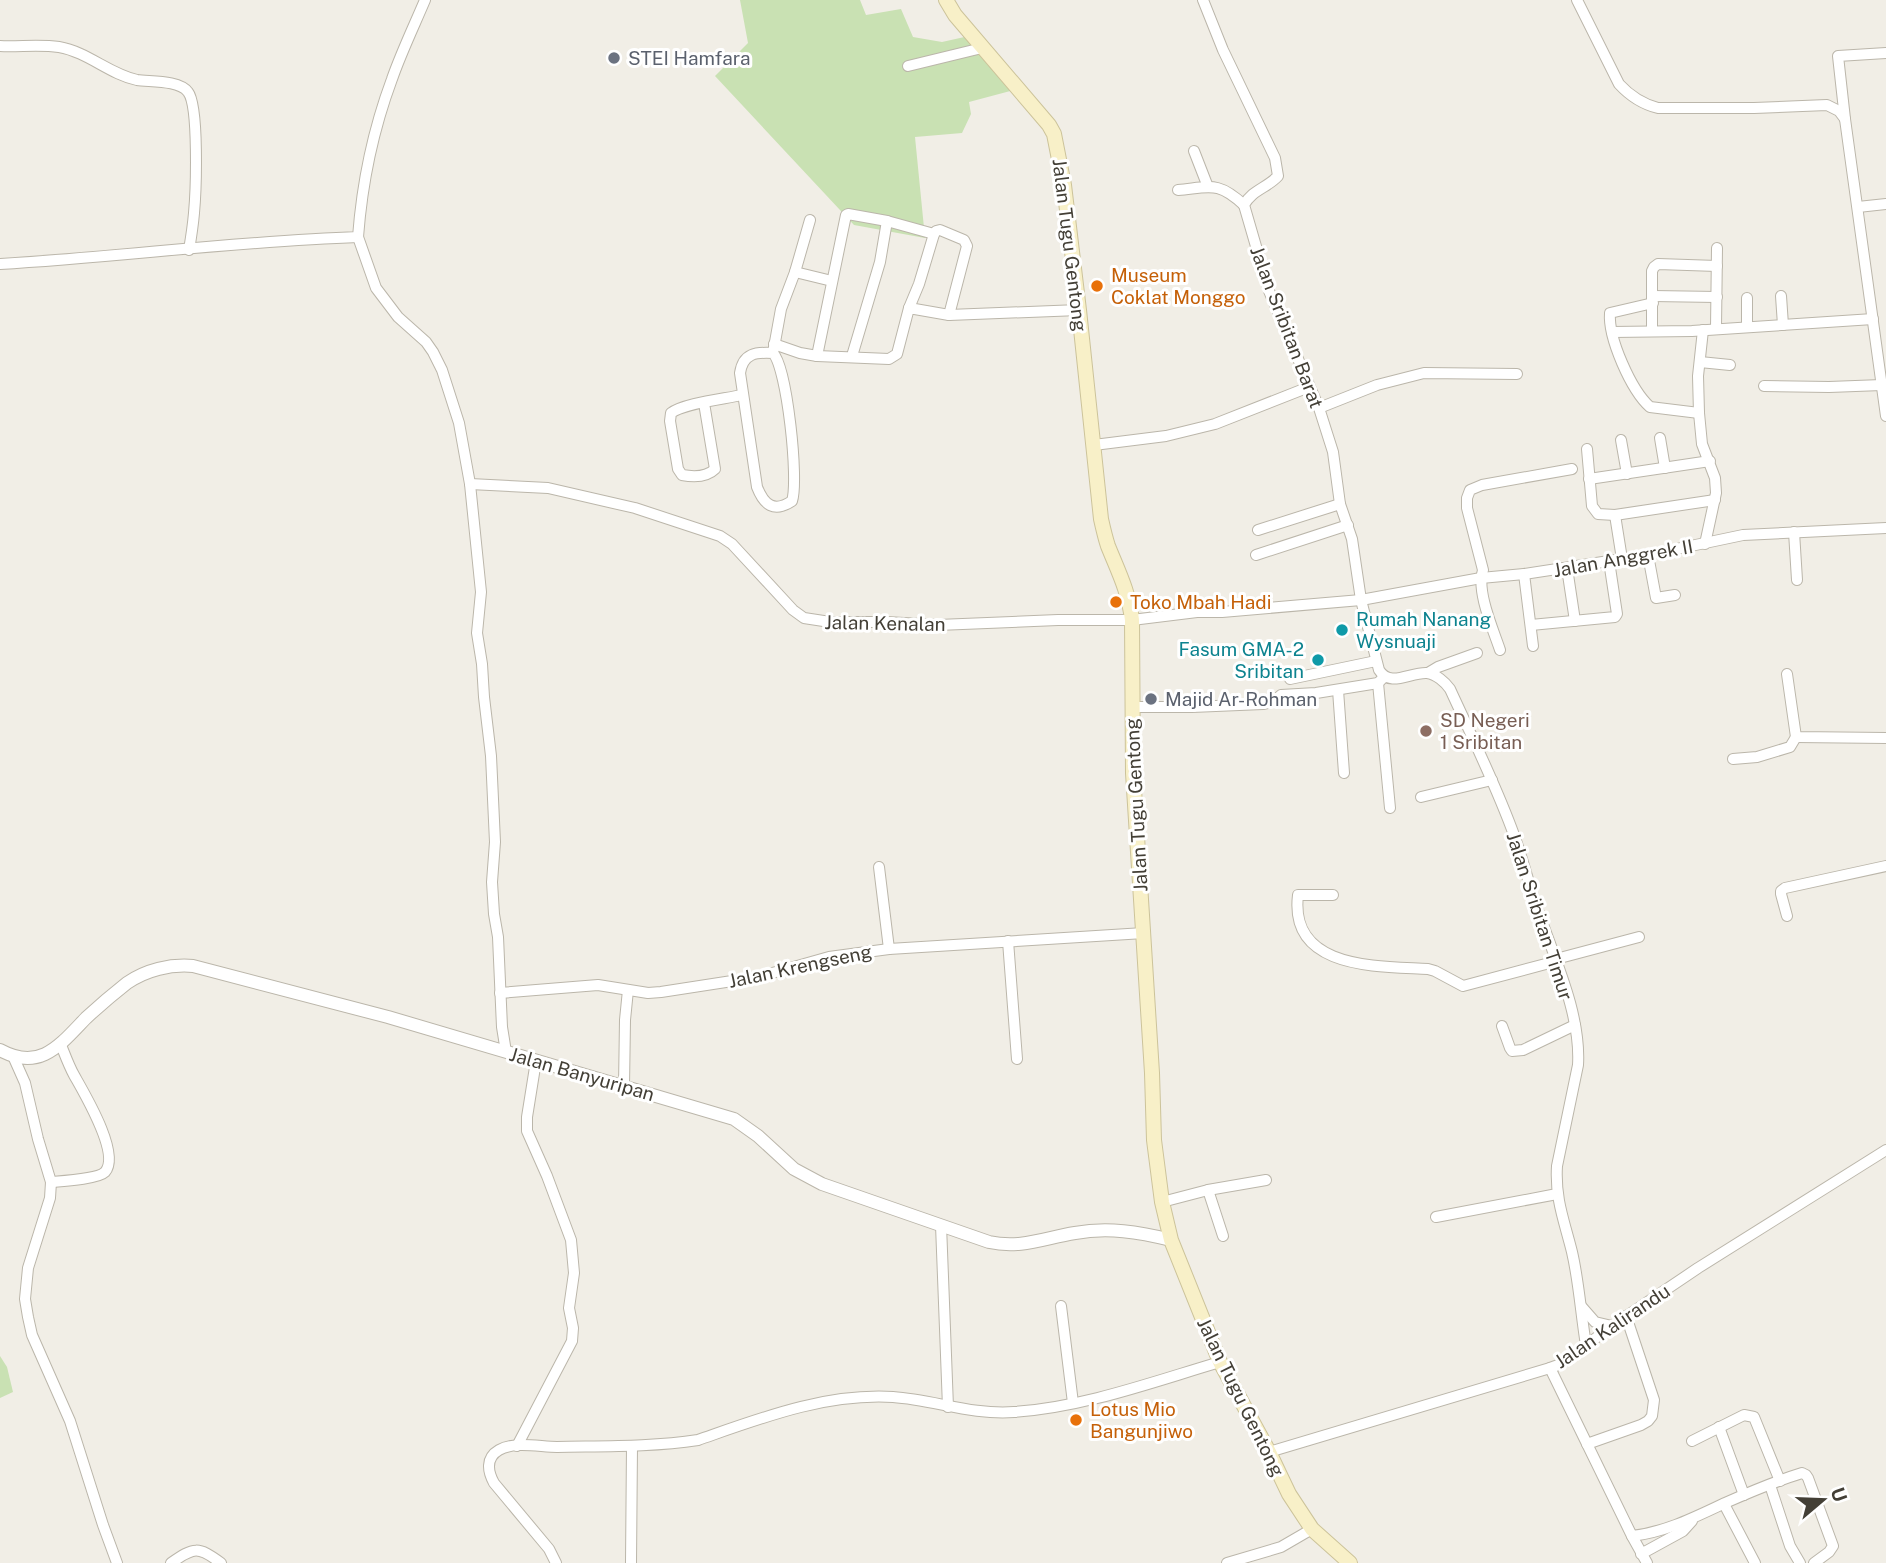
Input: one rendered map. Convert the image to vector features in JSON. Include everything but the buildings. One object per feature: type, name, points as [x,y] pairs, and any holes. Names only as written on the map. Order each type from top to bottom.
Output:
[{"type":"main road","name":"Jalan Tugu Gentong","points":[[946,0],[982,48],[1049,125],[1054,134],[1064,185],[1080,310],[1101,519],[1107,544],[1127,589],[1132,620],[1133,773],[1154,1140],[1162,1202],[1171,1240],[1220,1362],[1289,1494],[1312,1529],[1350,1563]]},
{"type":"street","points":[[425,0],[392,78],[376,129],[366,171],[358,237],[376,288],[398,317],[426,342],[442,370],[459,423],[470,484],[481,592],[477,633],[491,756],[495,842],[492,893],[498,937],[502,1027],[506,1052]]},
{"type":"street","points":[[1178,190],[1220,188],[1231,193],[1244,205],[1252,194],[1278,176],[1268,139],[1223,50],[1203,0]]},
{"type":"street","points":[[1577,0],[1619,84],[1628,94],[1648,105],[1658,108],[1754,108],[1827,104],[1839,111],[1845,119]]},
{"type":"street","points":[[0,46],[56,46],[70,49],[122,75],[173,84],[185,89],[192,101],[195,133],[194,212],[189,250]]},
{"type":"street","points":[[908,66],[982,48]]},
{"type":"street","points":[[1886,53],[1838,56],[1886,416]]},
{"type":"street","points":[[1194,150],[1208,187]]},
{"type":"street","points":[[1858,207],[1886,204]]},
{"type":"street","name":"Jalan Sribitan Barat","points":[[1244,205],[1269,291],[1318,408],[1333,452],[1340,504],[1357,564],[1361,600]]},
{"type":"street","points":[[817,356],[846,215],[852,213],[887,220],[934,234]]},
{"type":"street","points":[[810,220],[781,309],[774,348],[783,375],[793,439],[795,488],[793,499],[788,504],[769,505],[762,500],[757,487],[742,395],[742,362],[774,348],[817,356],[896,357],[934,234],[940,230],[966,242],[967,246],[948,315]]},
{"type":"street","points":[[852,356],[880,262],[887,220]]},
{"type":"street","points":[[0,264],[303,239],[358,237]]},
{"type":"street","points":[[1716,328],[1717,248]]},
{"type":"street","points":[[1652,331],[1654,267],[1658,264],[1717,266]]},
{"type":"street","points":[[795,272],[832,281]]},
{"type":"street","points":[[1781,296],[1783,325]]},
{"type":"street","points":[[1699,413],[1658,409],[1646,405],[1630,377],[1612,332],[1610,313],[1653,299],[1717,297]]},
{"type":"street","points":[[1747,298],[1747,326]]},
{"type":"street","points":[[909,308],[948,315],[1080,310]]},
{"type":"street","points":[[1612,332],[1703,330],[1873,320]]},
{"type":"street","points":[[1703,330],[1698,376],[1699,413],[1702,444],[1715,478],[1715,500],[1705,544]]},
{"type":"street","points":[[1700,362],[1730,365]]},
{"type":"street","points":[[1318,408],[1377,386],[1424,373],[1517,374]]},
{"type":"street","points":[[1764,386],[1882,385]]},
{"type":"street","points":[[1094,445],[1166,436],[1215,424],[1309,387]]},
{"type":"street","points":[[704,403],[715,469],[702,475],[682,475],[678,469],[670,416],[673,411],[680,408],[742,395]]},
{"type":"street","points":[[1660,438],[1665,468]]},
{"type":"street","points":[[1621,440],[1627,474]]},
{"type":"street","points":[[1587,449],[1594,510],[1598,514],[1615,516],[1715,500]]},
{"type":"street","points":[[1589,479],[1710,461]]},
{"type":"street","points":[[1500,650],[1483,597],[1483,570],[1467,508],[1470,490],[1482,485],[1572,470]]},
{"type":"street","name":"Jalan Kenalan","points":[[470,484],[548,488],[635,508],[720,536],[732,544],[793,610],[814,621],[950,625],[1132,620],[1197,612],[1361,600]]},
{"type":"street","points":[[1258,530],[1340,504]]},
{"type":"street","points":[[1615,516],[1622,559]]},
{"type":"street","points":[[1256,555],[1348,525]]},
{"type":"street","name":"Jalan Anggrek II","points":[[1361,600],[1481,578],[1648,555],[1748,534],[1886,528]]},
{"type":"street","points":[[1794,532],[1797,580]]},
{"type":"street","points":[[1648,555],[1656,598],[1675,595]]},
{"type":"street","points":[[1531,625],[1615,617],[1617,614],[1609,561]]},
{"type":"street","points":[[1567,568],[1574,621]]},
{"type":"street","points":[[1524,574],[1534,646]]},
{"type":"street","points":[[1361,600],[1381,680],[1390,808]]},
{"type":"street","points":[[1131,707],[1263,704],[1273,702],[1281,695],[1338,690],[1428,673],[1477,653]]},
{"type":"street","points":[[1290,679],[1376,661]]},
{"type":"street","name":"Jalan Sribitan Timur","points":[[1428,673],[1444,680],[1450,689],[1515,835],[1575,1025],[1579,1049],[1557,1166],[1557,1194],[1572,1254],[1586,1345]]},
{"type":"street","points":[[1733,759],[1757,757],[1790,747],[1796,737],[1787,674]]},
{"type":"street","points":[[1313,675],[1316,693]]},
{"type":"street","points":[[1338,690],[1344,773]]},
{"type":"street","points":[[1796,737],[1886,738]]},
{"type":"street","points":[[1421,797],[1492,780]]},
{"type":"street","points":[[1787,916],[1781,894],[1785,888],[1886,866]]},
{"type":"street","points":[[879,867],[890,948]]},
{"type":"street","points":[[1333,895],[1298,894],[1299,919],[1308,937],[1321,950],[1355,964],[1436,971],[1464,986],[1639,937]]},
{"type":"street","name":"Jalan Krengseng","points":[[500,993],[598,985],[648,993],[661,992],[758,977],[829,957],[890,948],[1144,933]]},
{"type":"street","points":[[1008,941],[1017,1059]]},
{"type":"street","name":"Jalan Banyuripan","points":[[0,1050],[13,1056],[35,1058],[44,1055],[61,1045],[90,1015],[129,982],[161,968],[193,966],[300,993],[734,1119],[758,1136],[794,1169],[822,1184],[989,1242],[1005,1246],[1018,1245],[1076,1232],[1111,1230],[1135,1231],[1171,1240]]},
{"type":"street","points":[[624,1086],[628,990]]},
{"type":"street","points":[[1502,1026],[1510,1048],[1517,1051],[1575,1025]]},
{"type":"street","points":[[51,1182],[97,1176],[103,1174],[108,1164],[106,1141],[61,1045]]},
{"type":"street","points":[[13,1056],[25,1083],[51,1182],[50,1198],[28,1268],[25,1298],[28,1317],[32,1335],[70,1421],[117,1563]]},
{"type":"street","points":[[517,1446],[572,1341],[573,1328],[569,1308],[574,1273],[571,1240],[547,1175],[527,1132],[536,1061]]},
{"type":"street","name":"Jalan Kalirandu","points":[[1269,1452],[1561,1364],[1626,1316],[1743,1238],[1886,1150]]},
{"type":"street","points":[[1162,1202],[1208,1190],[1266,1180]]},
{"type":"street","points":[[1208,1190],[1223,1237]]},
{"type":"street","points":[[1436,1217],[1557,1194]]},
{"type":"street","points":[[941,1225],[948,1407]]},
{"type":"street","points":[[1580,1304],[1595,1322],[1612,1326]]},
{"type":"street","points":[[1061,1306],[1073,1404]]},
{"type":"street","points":[[1587,1444],[1641,1425],[1652,1416],[1654,1401],[1626,1316]]},
{"type":"street","points":[[555,1563],[549,1549],[489,1474],[488,1467],[493,1455],[505,1448],[632,1446],[698,1440],[807,1404],[862,1398],[893,1397],[977,1412],[1013,1412],[1073,1404],[1220,1362]]},
{"type":"street","points":[[1550,1368],[1644,1558],[1683,1531],[1694,1518]]},
{"type":"street","points":[[1692,1441],[1744,1415],[1754,1417],[1775,1483],[1790,1546],[1800,1563]]},
{"type":"street","points":[[1719,1427],[1744,1495]]},
{"type":"street","points":[[631,1563],[632,1446]]},
{"type":"street","points":[[1632,1536],[1648,1534],[1694,1518],[1802,1473],[1808,1478],[1833,1546],[1814,1563]]},
{"type":"street","points":[[1724,1504],[1755,1563]]},
{"type":"street","points":[[1227,1563],[1281,1547],[1312,1529]]},
{"type":"street","points":[[172,1563],[192,1550],[199,1550],[221,1563]]},
{"type":"green space","points":[[740,0],[860,0],[866,15],[901,9],[913,37],[942,42],[969,36],[1014,90],[969,102],[971,114],[962,133],[915,137],[925,238],[854,225],[715,76],[748,43]]},
{"type":"green space","points":[[0,1356],[7,1367],[13,1392],[0,1398]]},
{"type":"place","name":"STEI Hamfara","points":[[614,58]]},
{"type":"place","name":"Museum Coklat Monggo","points":[[1097,286]]},
{"type":"place","name":"Toko Mbah Hadi","points":[[1116,602]]},
{"type":"place","name":"Rumah Nanang Wysnuaji","points":[[1342,630]]},
{"type":"place","name":"Fasum GMA-2 Sribitan","points":[[1318,660]]},
{"type":"place","name":"Majid Ar-Rohman","points":[[1151,699]]},
{"type":"place","name":"SD Negeri 1 Sribitan","points":[[1426,731]]},
{"type":"place","name":"Lotus Mio Bangunjiwo","points":[[1076,1420]]}]
